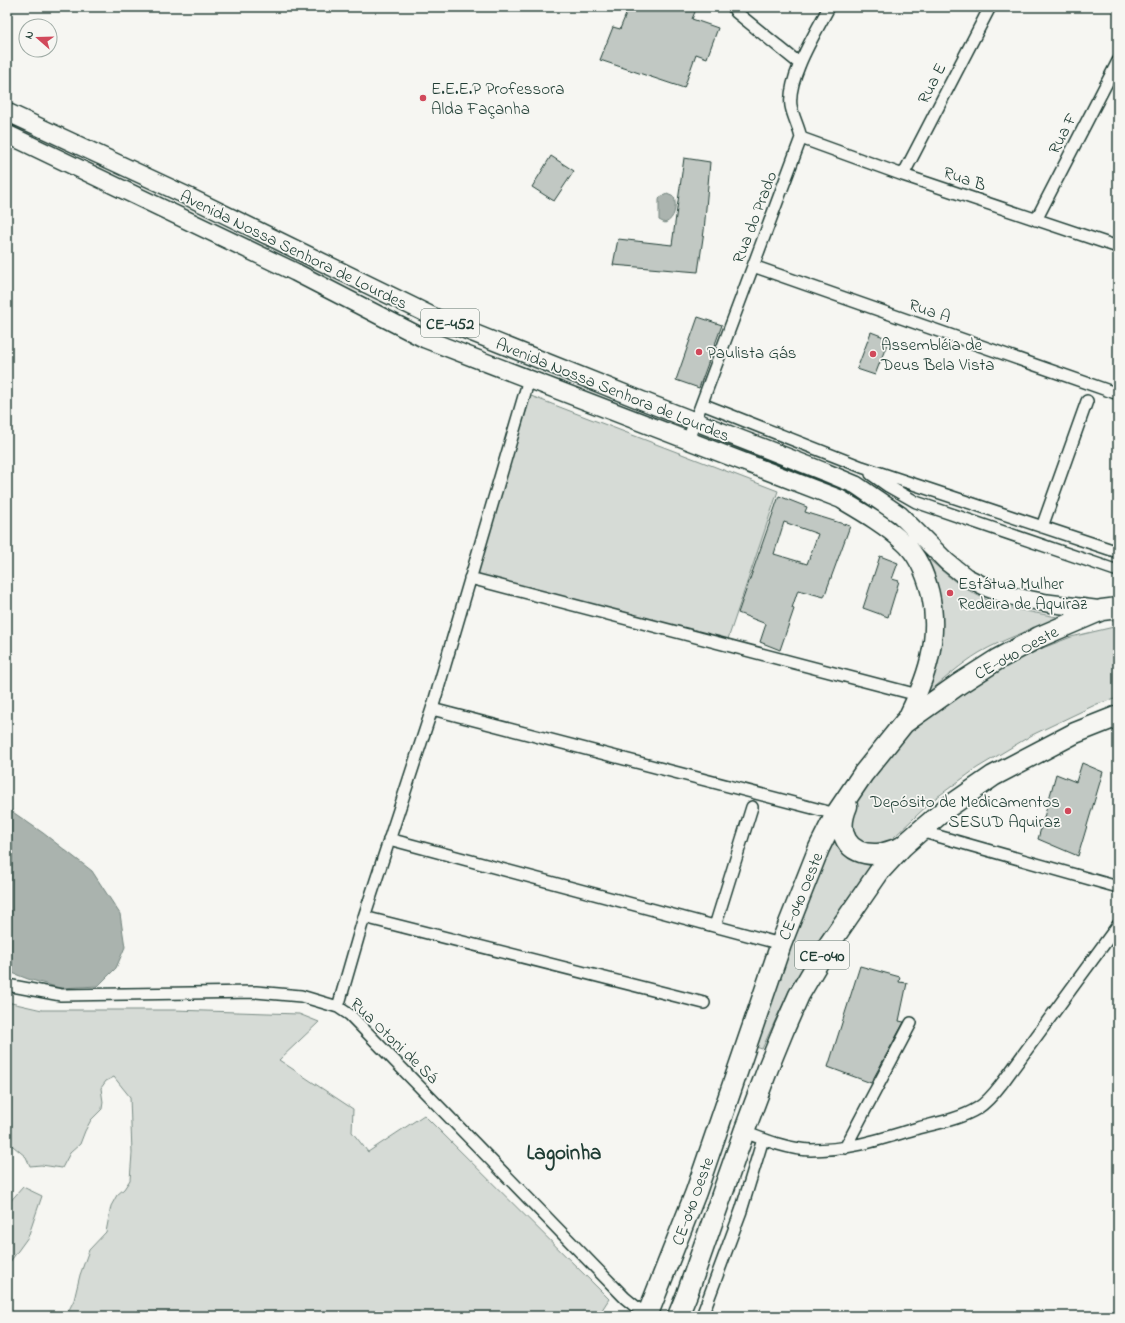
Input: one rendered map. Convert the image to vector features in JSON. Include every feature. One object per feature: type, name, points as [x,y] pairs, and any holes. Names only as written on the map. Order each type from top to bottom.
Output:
[{"type":"highway","name":"CE-040 Oeste","points":[[647,1316],[696,1192],[781,944],[819,848],[836,814],[855,785],[904,723],[959,684],[998,659],[1039,637],[1110,609]]},
{"type":"highway","name":"CE-040 Oeste","points":[[678,1316],[774,1050],[799,995],[826,949],[879,872],[902,847],[947,808],[993,776],[1075,733],[1118,716]]},
{"type":"highway","points":[[855,785],[842,822],[843,833],[851,847],[869,854],[879,854],[902,847]]},
{"type":"main road","name":"Avenida Nossa Senhora de Lourdes","points":[[7,112],[190,198],[436,318],[626,395],[856,485],[900,515],[948,562],[966,577],[988,588],[1011,596],[1047,603],[1110,609]]},
{"type":"main road","name":"Avenida Nossa Senhora de Lourdes","points":[[7,134],[295,272],[425,338],[840,499],[883,526],[904,542],[917,558],[927,579],[932,604],[934,630],[932,652],[918,695]]},
{"type":"main road","name":"CE-452","points":[[904,723],[918,695]]},
{"type":"street","points":[[733,7],[736,12],[800,64]]},
{"type":"street","points":[[801,138],[791,106],[791,89],[800,64],[829,7]]},
{"type":"street","name":"Rua E","points":[[903,175],[990,7]]},
{"type":"street","name":"Rua F","points":[[1036,220],[1118,61]]},
{"type":"street","name":"Rua B","points":[[801,138],[903,175],[1118,247]]},
{"type":"street","name":"Rua do Prado","points":[[688,440],[801,138]]},
{"type":"street","name":"Rua A","points":[[753,266],[1118,394]]},
{"type":"street","points":[[338,1007],[364,917],[432,709],[529,379]]},
{"type":"street","points":[[1042,527],[1087,401]]},
{"type":"street","points":[[702,404],[862,467],[1118,552]]},
{"type":"street","points":[[862,467],[888,486],[916,502],[1118,570]]},
{"type":"street","points":[[470,578],[918,695]]},
{"type":"street","points":[[432,709],[836,814]]},
{"type":"street","points":[[715,926],[752,807]]},
{"type":"street","points":[[920,831],[1089,877],[1118,887]]},
{"type":"street","points":[[389,839],[781,944]]},
{"type":"street","points":[[364,917],[704,1002]]},
{"type":"street","points":[[744,1132],[788,1146],[810,1150],[845,1148],[873,1142],[948,1120],[979,1108],[992,1097],[1118,925]]},
{"type":"street","name":"Rua Otoni de Sá","points":[[7,985],[61,995],[256,992],[301,996],[338,1007],[350,1015],[625,1298],[647,1316]]},
{"type":"street","points":[[845,1148],[911,1023]]},
{"type":"street","points":[[702,1316],[741,1210],[763,1139]]},
{"type":"shaded area","points":[[667,194],[674,197],[675,208],[671,219],[665,223],[659,220],[659,200],[660,197]]},
{"type":"shaded area","points":[[531,396],[778,491],[727,642],[473,575]]},
{"type":"shaded area","points":[[930,560],[958,584],[990,601],[1008,607],[1062,618],[1009,638],[979,653],[946,677],[928,693],[935,665],[926,563]]},
{"type":"shaded area","points":[[1118,626],[1118,698],[1097,704],[1032,735],[977,768],[933,800],[892,839],[882,846],[861,847],[847,819],[851,808],[877,770],[912,729],[970,683],[1017,658],[1071,637]]},
{"type":"shaded area","points":[[7,808],[43,833],[92,871],[120,914],[125,947],[116,968],[98,986],[60,988],[28,979],[7,971]]},
{"type":"shaded area","points":[[834,838],[840,848],[879,862],[837,914],[813,948],[780,1010],[762,1049],[753,1046],[793,928]]},
{"type":"shaded area","points":[[7,1002],[42,1010],[174,1010],[299,1014],[319,1022],[279,1060],[353,1109],[352,1132],[368,1152],[424,1115],[609,1299],[598,1316],[66,1316],[74,1300],[80,1275],[89,1250],[106,1232],[111,1206],[117,1195],[124,1189],[130,1180],[132,1153],[130,1097],[114,1077],[106,1081],[101,1088],[103,1102],[102,1109],[91,1120],[80,1144],[70,1153],[62,1168],[41,1165],[30,1166],[26,1157],[7,1141]]},
{"type":"shaded area","points":[[23,1187],[42,1196],[28,1237],[7,1266],[7,1205]]},
{"type":"building","points":[[629,7],[697,7],[692,19],[718,28],[707,58],[696,54],[684,88],[600,60],[613,27],[620,29]]},
{"type":"building","points":[[551,156],[574,171],[554,201],[532,187]]},
{"type":"building","points":[[684,158],[710,162],[704,231],[698,272],[613,265],[618,239],[672,245]]},
{"type":"building","name":"Paulista Gás","points":[[698,317],[722,325],[699,388],[676,380]]},
{"type":"building","name":"Assembléia de Deus Bela Vista","points":[[871,332],[889,339],[875,375],[857,369]]},
{"type":"building","points":[[779,496],[807,507],[805,512],[850,526],[824,597],[798,590],[792,608],[794,609],[780,650],[760,642],[766,624],[738,613]],"holes":[[[784,522],[818,534],[807,564],[774,554]]]},
{"type":"building","points":[[880,556],[898,563],[892,579],[899,581],[888,617],[863,608]]},
{"type":"building","name":"Depósito de Medicamentos SESUD Aquiraz","points":[[1082,763],[1103,772],[1078,856],[1038,839],[1056,774],[1076,782]]},
{"type":"building","points":[[860,966],[900,977],[899,982],[907,983],[899,1021],[904,1022],[871,1083],[828,1067]]},
{"type":"place","name":"E.E.E.P Professora Alda Façanha","points":[[423,98]]},
{"type":"place","name":"Paulista Gás","points":[[699,352]]},
{"type":"place","name":"Assembléia de Deus Bela Vista","points":[[873,354]]},
{"type":"place","name":"Estátua Mulher Redeira de Aquiraz","points":[[950,593]]},
{"type":"place","name":"Depósito de Medicamentos SESUD Aquiraz","points":[[1068,811]]},
{"type":"district","name":"Lagoinha","points":[[564,1152]]}]
